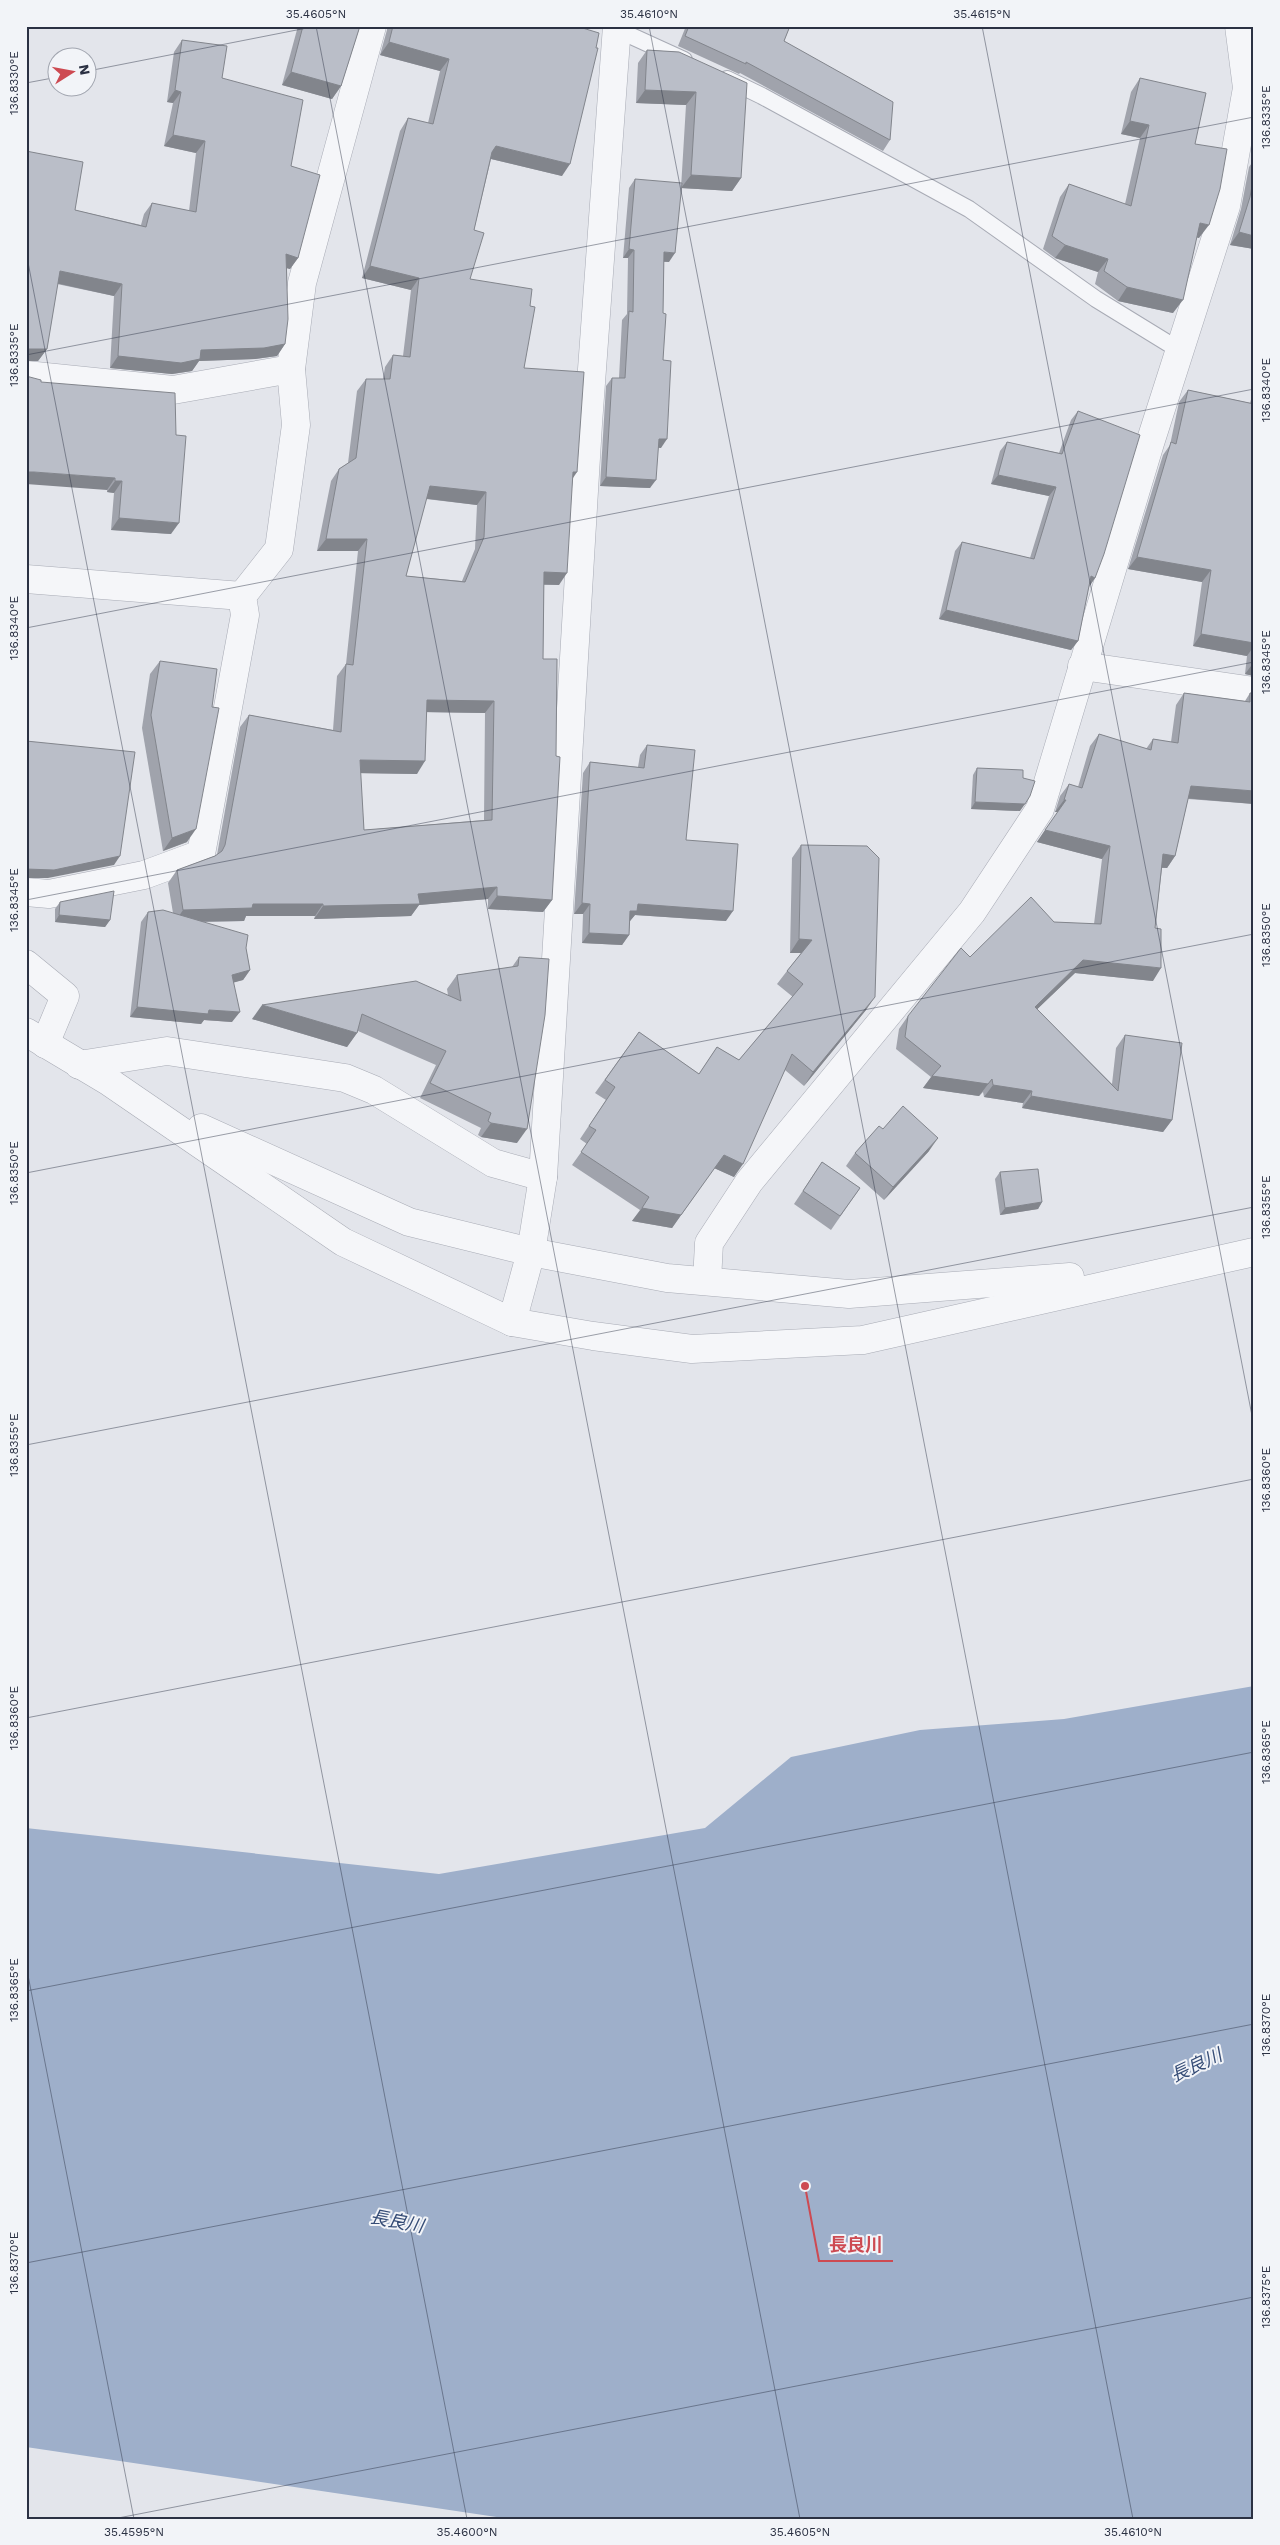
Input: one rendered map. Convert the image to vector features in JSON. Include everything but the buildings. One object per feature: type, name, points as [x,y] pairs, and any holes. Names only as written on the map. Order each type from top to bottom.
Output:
[{"type":"street","points":[[242,596],[279,549],[296,424],[292,369],[302,283],[372,26]]},
{"type":"street","points":[[707,1281],[709,1243],[749,1182],[972,912],[1040,809],[1179,350],[1226,206],[1247,88],[1239,26]]},
{"type":"street","points":[[512,1322],[531,1252],[543,1177],[588,424],[616,27]]},
{"type":"street","points":[[26,375],[173,390],[292,369]]},
{"type":"street","points":[[26,579],[242,596]]},
{"type":"street","points":[[26,892],[49,894],[144,875],[201,854],[246,615],[242,596]]},
{"type":"street","points":[[1082,666],[1254,691]]},
{"type":"street","points":[[26,964],[65,996],[36,1038],[108,1081],[242,1148],[409,1222],[531,1252],[667,1278],[849,1294],[1044,1280],[1213,1260]]},
{"type":"street","points":[[79,1064],[167,1051],[346,1078],[374,1090],[493,1164],[543,1177]]},
{"type":"street","points":[[108,1081],[343,1242],[512,1322],[594,1336],[692,1349],[863,1340],[1254,1252]]},
{"type":"lane","points":[[616,27],[762,96],[969,209],[1096,299],[1179,350]]},
{"type":"water","points":[[1254,1686],[1254,2519],[510,2519],[26,2447],[26,1828],[439,1874],[705,1828],[791,1757],[920,1730],[1064,1719]]},
{"type":"place","name":"長良川","points":[[805,2186]]}]
